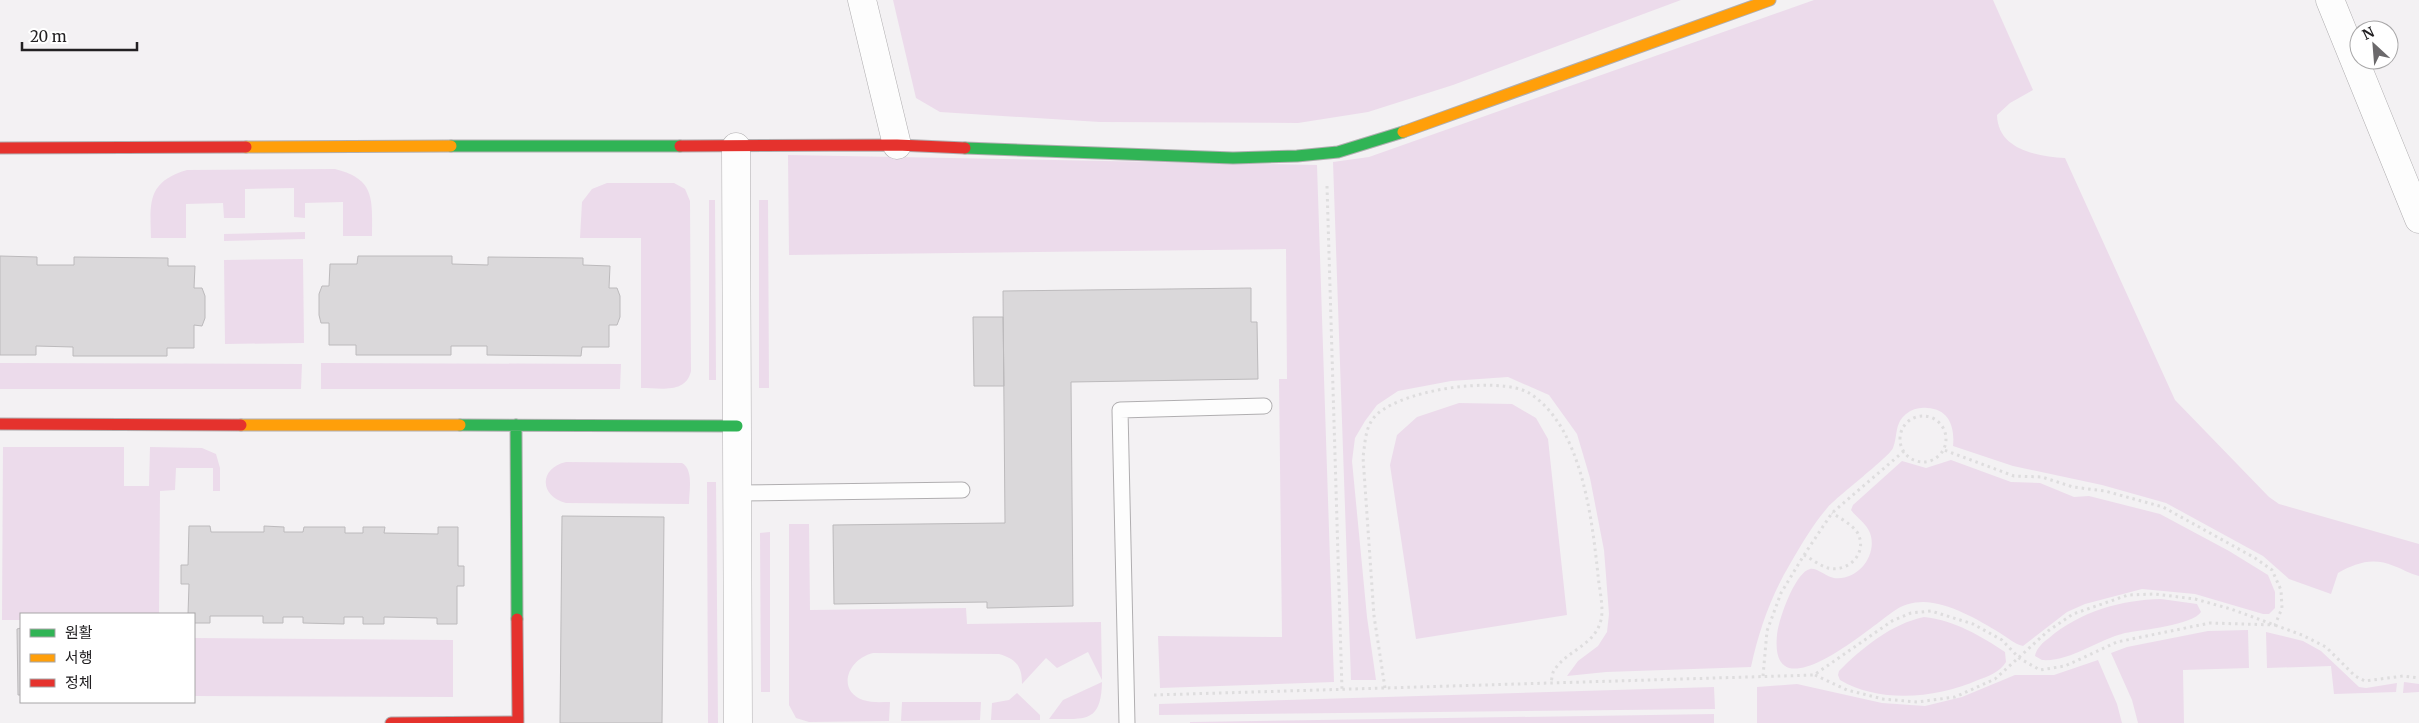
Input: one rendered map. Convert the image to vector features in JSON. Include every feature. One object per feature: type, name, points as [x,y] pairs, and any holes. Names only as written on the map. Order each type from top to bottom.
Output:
[{"type":"street","points":[[862,0],[897,145]]},
{"type":"street","points":[[0,148],[897,145],[1233,158],[1338,152],[1380,140],[1770,0]]},
{"type":"street","points":[[2330,0],[2419,219]]},
{"type":"street","points":[[736,146],[738,723]]},
{"type":"street","points":[[0,424],[737,426]]},
{"type":"street","points":[[391,723],[518,722],[516,425]]},
{"type":"lane","points":[[1127,723],[1120,410],[1264,406]]},
{"type":"lane","points":[[738,493],[962,490]]},
{"type":"path","points":[[1324,153],[1342,690]]},
{"type":"path","points":[[1385,688],[1374,616],[1363,457],[1367,432],[1378,415],[1401,400],[1444,389],[1481,386],[1510,386],[1528,392],[1540,402],[1556,419],[1568,440],[1583,484],[1596,553],[1601,619],[1595,633],[1554,669],[1551,683]]},
{"type":"path","points":[[1923,416],[1935,418],[1944,427],[1947,439],[1944,450],[1935,459],[1924,462],[1912,459],[1904,451],[1900,440],[1903,428],[1911,419],[1923,416]]},
{"type":"path","points":[[1944,450],[2014,476],[2042,477],[2073,487],[2105,491],[2163,507],[2255,558],[2272,570],[2282,590],[2282,608],[2275,625]]},
{"type":"path","points":[[1763,676],[1767,631],[1781,593],[1804,555],[1832,513],[1904,451]]},
{"type":"path","points":[[1804,555],[1827,568],[1838,570],[1851,563],[1859,555],[1861,544],[1857,532],[1848,523],[1832,513]]},
{"type":"path","points":[[1126,696],[1814,675],[1847,690],[1883,699],[1917,702],[1955,697],[1995,679],[2048,631],[2073,614],[2128,595],[2156,594],[2195,599],[2275,625],[2326,647],[2355,676],[2365,680],[2403,676],[2419,678]]},
{"type":"path","points":[[1814,675],[1892,621],[1911,613],[1931,611],[1972,624],[2002,640],[2019,658],[2040,670],[2066,666],[2117,642],[2200,625],[2275,625]]},
{"type":"shaded area","points":[[893,0],[1681,0],[1453,85],[1368,112],[1298,123],[1100,122],[940,112],[916,98]]},
{"type":"shaded area","points":[[1814,0],[1993,0],[2033,90],[2010,103],[1997,115],[1999,127],[2004,136],[2021,149],[2031,153],[2065,158],[2175,400],[2269,497],[2279,504],[2419,544],[2419,576],[2386,563],[2365,562],[2351,566],[2338,573],[2331,594],[2289,579],[2263,556],[2166,503],[2102,485],[2013,466],[1953,446],[1953,432],[1945,415],[1935,409],[1922,408],[1911,411],[1902,418],[1898,426],[1895,444],[1890,453],[1828,507],[1808,534],[1783,576],[1771,601],[1751,667],[1606,672],[1567,676],[1578,661],[1598,646],[1607,632],[1609,614],[1604,550],[1590,478],[1577,434],[1549,395],[1508,377],[1451,381],[1398,391],[1377,405],[1355,438],[1352,461],[1367,617],[1376,680],[1351,680],[1333,162],[1369,157]]},
{"type":"shaded area","points":[[788,155],[1317,165],[1334,682],[1160,688],[1158,636],[1282,637],[1279,379],[1287,379],[1286,249],[789,255]]},
{"type":"shaded area","points":[[335,169],[348,173],[365,185],[371,202],[372,236],[343,236],[343,202],[305,203],[305,218],[294,217],[294,188],[245,189],[245,218],[224,218],[223,203],[186,204],[186,238],[151,238],[151,204],[158,187],[174,175],[187,170]]},
{"type":"shaded area","points":[[607,183],[674,183],[685,189],[690,201],[691,371],[684,383],[678,386],[664,389],[641,388],[641,238],[580,238],[582,202],[592,189]]},
{"type":"shaded area","points":[[709,200],[715,200],[716,380],[709,380]]},
{"type":"shaded area","points":[[759,200],[768,200],[769,388],[759,388]]},
{"type":"shaded area","points":[[305,232],[305,239],[224,241],[224,234]]},
{"type":"shaded area","points":[[303,259],[304,343],[225,344],[224,260]]},
{"type":"shaded area","points":[[0,363],[302,364],[301,389],[0,389]]},
{"type":"shaded area","points":[[321,363],[621,364],[620,389],[321,389]]},
{"type":"shaded area","points":[[1459,403],[1512,404],[1536,418],[1548,439],[1567,615],[1416,639],[1390,465],[1397,435],[1417,417]]},
{"type":"shaded area","points":[[3,447],[124,447],[124,486],[149,486],[150,447],[202,448],[216,454],[220,468],[220,491],[213,491],[213,468],[176,468],[175,490],[160,491],[159,613],[20,613],[20,620],[2,620]]},
{"type":"shaded area","points":[[1951,460],[2011,482],[2040,483],[2074,497],[2089,496],[2160,514],[2229,551],[2268,575],[2275,592],[2275,608],[2269,614],[2263,614],[2195,594],[2142,589],[2085,604],[2067,612],[2023,646],[1973,617],[1943,605],[1923,602],[1897,609],[1825,659],[1805,667],[1789,668],[1779,658],[1778,628],[1788,598],[1804,572],[1812,569],[1834,578],[1843,578],[1858,571],[1868,558],[1872,541],[1870,533],[1851,510],[1853,505],[1902,461],[1926,468]]},
{"type":"shaded area","points":[[566,462],[682,463],[686,466],[689,476],[689,504],[566,503],[551,494],[547,489],[546,482],[551,470],[557,465]]},
{"type":"shaded area","points":[[707,482],[716,482],[718,723],[708,723]]},
{"type":"shaded area","points":[[789,524],[809,524],[810,610],[966,608],[967,624],[1101,622],[1102,680],[1088,652],[1057,668],[1046,658],[1022,684],[1021,672],[1017,664],[1010,658],[999,654],[873,653],[857,661],[848,675],[848,682],[850,689],[855,695],[863,700],[890,702],[889,721],[809,722],[796,718],[789,705]]},
{"type":"shaded area","points":[[770,532],[770,692],[761,692],[760,533]]},
{"type":"shaded area","points":[[2161,599],[2197,604],[2201,612],[2196,617],[2178,624],[2115,636],[2063,658],[2042,660],[2035,656],[2038,648],[2047,640],[2061,629],[2088,614],[2116,605]]},
{"type":"shaded area","points":[[1924,617],[1946,621],[1977,635],[2005,652],[2006,662],[1997,671],[1986,677],[1962,686],[1945,691],[1909,696],[1873,693],[1856,688],[1840,680],[1839,671],[1867,646],[1900,625]]},
{"type":"shaded area","points":[[2248,630],[2249,668],[2183,670],[2184,723],[2138,723],[2132,700],[2111,653],[2127,647],[2208,631]]},
{"type":"shaded area","points":[[2266,632],[2303,641],[2321,651],[2359,687],[2366,688],[2397,683],[2396,692],[2334,694],[2331,666],[2267,668]]},
{"type":"shaded area","points":[[195,638],[453,640],[453,697],[195,696]]},
{"type":"shaded area","points":[[2098,660],[2117,704],[2122,723],[1757,723],[1757,687],[1797,684],[1882,703],[1925,706],[1962,697],[2015,675],[2054,675]]},
{"type":"shaded area","points":[[1102,682],[1101,695],[1095,712],[1082,718],[1049,719],[1063,700]]},
{"type":"shaded area","points":[[2404,682],[2419,684],[2419,692],[2403,693]]},
{"type":"shaded area","points":[[1714,687],[1715,709],[1159,715],[1159,704]]},
{"type":"shaded area","points":[[1017,693],[1040,715],[1040,720],[991,720],[992,703],[1009,700]]},
{"type":"shaded area","points":[[902,702],[981,702],[980,720],[901,721]]},
{"type":"shaded area","points":[[1714,714],[1714,723],[1190,723],[1190,722]]},
{"type":"building","points":[[0,256],[37,257],[37,265],[74,265],[74,257],[168,258],[168,266],[195,266],[194,288],[202,288],[205,296],[205,318],[202,326],[194,325],[194,348],[167,348],[167,356],[73,356],[73,347],[36,346],[36,355],[0,355]]},
{"type":"building","points":[[358,256],[452,256],[452,264],[488,265],[488,257],[583,258],[583,265],[610,266],[609,288],[617,288],[620,296],[620,317],[617,325],[609,325],[609,347],[582,347],[581,356],[487,355],[487,346],[451,346],[451,355],[356,355],[356,345],[329,345],[329,323],[321,323],[319,294],[322,286],[329,286],[330,264],[357,264]]},
{"type":"building","points":[[1251,288],[1251,322],[1257,322],[1258,379],[1071,382],[1073,606],[987,608],[987,602],[834,604],[833,525],[1005,523],[1003,291]]},
{"type":"building","points":[[973,317],[1003,317],[1004,386],[974,386]]},
{"type":"building","points":[[562,516],[664,517],[662,723],[560,723]]},
{"type":"building","points":[[189,526],[210,526],[211,532],[264,532],[264,526],[284,527],[284,532],[303,532],[304,527],[345,527],[345,533],[363,533],[363,527],[385,527],[384,533],[438,534],[438,527],[458,527],[458,566],[464,566],[464,586],[457,586],[457,624],[437,624],[437,618],[384,617],[384,624],[363,624],[363,617],[344,617],[344,624],[303,623],[303,617],[283,617],[283,623],[263,623],[263,616],[210,616],[210,623],[195,623],[195,613],[188,613],[189,584],[181,584],[181,565],[188,565]]},
{"type":"building","points":[[20,628],[20,695],[18,695],[17,629]]},
{"type":"traffic: fast","points":[[965,148],[1233,158],[1297,156],[1338,152],[1403,132]]},
{"type":"traffic: fast","points":[[451,146],[680,146]]},
{"type":"traffic: fast","points":[[460,425],[737,426]]},
{"type":"traffic: fast","points":[[516,425],[517,619]]},
{"type":"traffic: slow","points":[[1403,132],[1770,0]]},
{"type":"traffic: slow","points":[[246,147],[451,146]]},
{"type":"traffic: slow","points":[[241,425],[460,425]]},
{"type":"traffic: jam","points":[[680,146],[897,145],[965,148]]},
{"type":"traffic: jam","points":[[0,148],[246,147]]},
{"type":"traffic: jam","points":[[0,424],[241,425]]},
{"type":"traffic: jam","points":[[391,723],[518,722],[517,619]]}]
